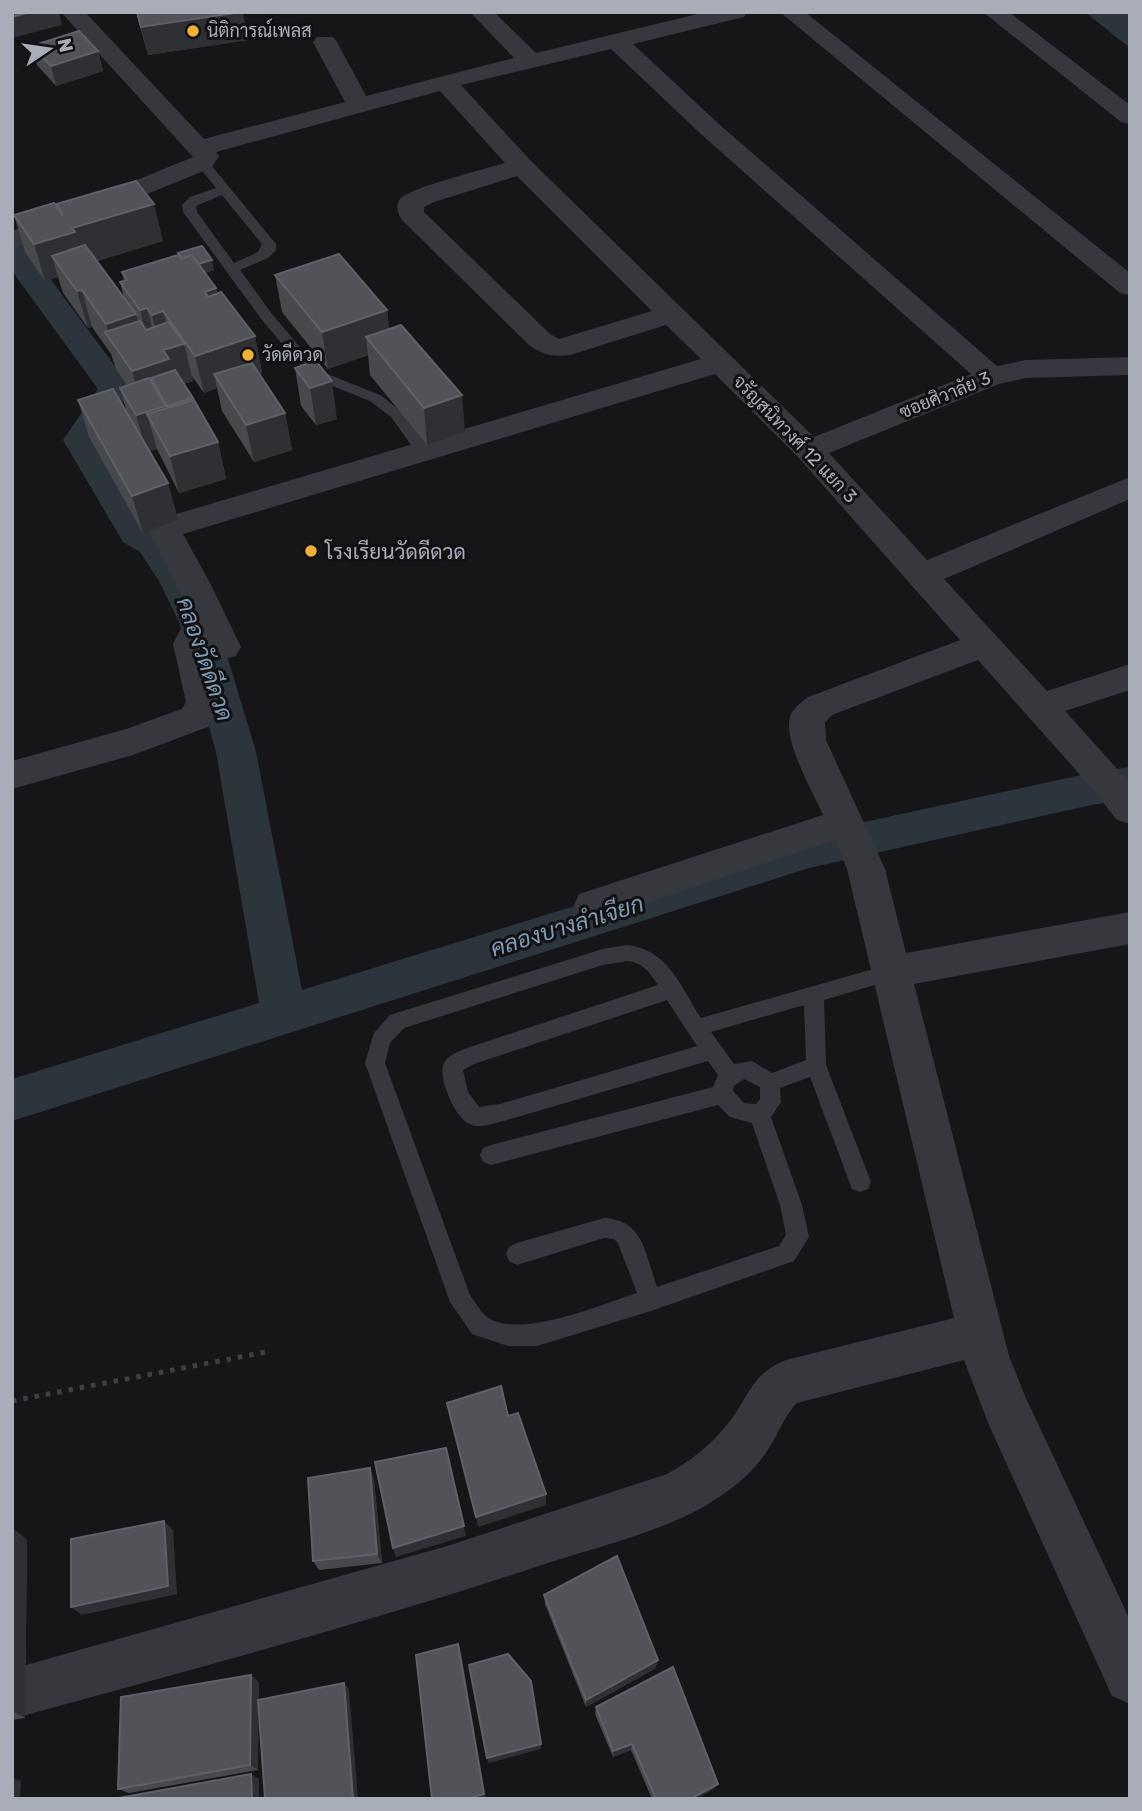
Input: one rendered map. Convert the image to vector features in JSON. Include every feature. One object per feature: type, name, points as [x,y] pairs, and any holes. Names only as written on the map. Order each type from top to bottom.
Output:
[{"type":"street","points":[[72,12],[201,156]]},
{"type":"street","points":[[481,12],[531,62]]},
{"type":"street","points":[[13,241],[201,156],[445,82],[617,42],[671,19],[736,12]]},
{"type":"street","points":[[790,12],[1130,287]]},
{"type":"street","points":[[994,12],[1130,117]]},
{"type":"street","points":[[325,42],[360,107]]},
{"type":"street","points":[[617,42],[711,130],[991,376]]},
{"type":"street","name":"จรัญสนิทวงศ์ 12 แยก 3","points":[[445,82],[522,166],[809,450],[1103,776],[1130,810]]},
{"type":"street","points":[[522,166],[425,196],[411,203],[411,214],[540,340],[554,348],[570,346],[672,314]]},
{"type":"street","points":[[12,775],[133,741],[196,718],[203,702],[190,648],[210,635],[166,529],[720,363]]},
{"type":"street","name":"ซอยศิวาลัย 3","points":[[809,450],[991,376],[1026,369],[1130,366]]},
{"type":"street","points":[[923,575],[1130,487]]},
{"type":"street","points":[[985,644],[820,706],[807,718],[808,740],[854,841],[891,972],[980,1334],[1006,1408],[1130,1678]]},
{"type":"street","points":[[1040,706],[1130,677]]},
{"type":"street","points":[[593,905],[854,841]]},
{"type":"street","points":[[891,972],[1130,928]]},
{"type":"street","points":[[26,1689],[260,1626],[433,1575],[678,1495],[707,1479],[724,1465],[751,1432],[776,1391],[786,1383],[980,1334]]},
{"type":"lane","points":[[201,156],[224,190],[268,244],[269,250],[263,255],[232,269]]},
{"type":"lane","points":[[224,190],[195,200],[188,205],[190,212],[267,317],[315,374],[375,398],[396,415],[424,452]]},
{"type":"lane","points":[[491,1155],[727,1084],[752,1070],[770,1083],[772,1094],[769,1105],[759,1113],[747,1115],[727,1104],[727,1084],[711,1051],[673,989],[655,964],[642,954],[627,953],[603,957],[397,1021],[381,1040],[376,1063],[461,1302],[480,1326],[508,1335],[537,1335],[652,1300],[786,1254],[799,1237],[791,1205],[759,1113]]},
{"type":"lane","points":[[696,1028],[891,972]]},
{"type":"lane","points":[[673,989],[467,1057],[453,1066],[452,1078],[463,1107],[475,1117],[500,1113],[711,1051]]},
{"type":"lane","points":[[814,994],[816,1065],[860,1182]]},
{"type":"lane","points":[[770,1083],[816,1065]]},
{"type":"lane","points":[[517,1254],[604,1228],[618,1229],[627,1236],[652,1300]]},
{"type":"path","points":[[12,1401],[266,1352]]},
{"type":"shaded area","points":[[1085,12],[1130,12],[1130,48]]},
{"type":"building","points":[[12,12],[30,12],[12,17]]},
{"type":"building","points":[[137,12],[241,12],[141,27]]},
{"type":"building","points":[[79,31],[98,51],[51,66],[32,46]]},
{"type":"building","points":[[136,181],[154,204],[72,228],[75,232],[34,244],[14,215],[54,203],[63,216],[57,204]]},
{"type":"building","points":[[85,245],[136,314],[106,324],[82,290],[77,291],[52,256]]},
{"type":"building","points":[[202,246],[212,260],[198,264],[192,255],[182,258],[178,253]]},
{"type":"building","points":[[339,254],[387,310],[322,332],[275,275]]},
{"type":"building","points":[[178,255],[181,259],[192,255],[216,288],[205,292],[208,297],[221,292],[255,336],[195,356],[163,311],[152,315],[147,308],[140,310],[120,282],[127,280],[122,272]]},
{"type":"building","points":[[140,321],[146,330],[169,322],[184,344],[163,350],[169,359],[132,371],[105,332]]},
{"type":"building","points":[[401,325],[462,395],[424,408],[366,337]]},
{"type":"building","points":[[316,361],[332,381],[310,388],[295,368]]},
{"type":"building","points":[[252,363],[285,413],[246,425],[214,374]]},
{"type":"building","points":[[175,370],[193,398],[167,406],[151,378]]},
{"type":"building","points":[[149,378],[166,406],[136,415],[120,388]]},
{"type":"building","points":[[113,389],[168,483],[132,496],[78,400]]},
{"type":"building","points":[[194,400],[218,442],[170,456],[147,414]]},
{"type":"building","points":[[501,1386],[508,1416],[518,1413],[546,1494],[476,1517],[447,1403]]},
{"type":"building","points":[[446,1448],[464,1526],[393,1548],[375,1462]]},
{"type":"building","points":[[370,1468],[377,1554],[313,1561],[308,1478]]},
{"type":"building","points":[[164,1521],[168,1586],[71,1607],[71,1539]]},
{"type":"building","points":[[617,1556],[658,1660],[586,1700],[544,1595]]},
{"type":"building","points":[[458,1644],[484,1794],[466,1799],[432,1799],[416,1655]]},
{"type":"building","points":[[508,1654],[531,1681],[541,1744],[487,1758],[469,1665]]},
{"type":"building","points":[[673,1667],[718,1784],[690,1799],[656,1799],[632,1744],[613,1751],[596,1707]]},
{"type":"building","points":[[251,1675],[250,1765],[118,1789],[121,1697]]},
{"type":"building","points":[[344,1683],[353,1799],[265,1799],[258,1700]]},
{"type":"building","points":[[251,1774],[252,1799],[113,1799]]},
{"type":"waterway","name":"คลองวัดดีดวด","points":[[12,249],[115,389],[80,440],[136,533],[153,543],[176,578],[198,622],[236,752],[284,1015]]},
{"type":"waterway","name":"คลองบางลำเจียก","points":[[284,1015],[809,851],[1091,789],[1130,783]]},
{"type":"waterway","name":"คลองบางลำเจียก","points":[[12,1100],[284,1015]]},
{"type":"place","name":"นิติการณ์เพลส","points":[[193,31]]},
{"type":"place","name":"วัดดีดวด","points":[[248,355]]},
{"type":"place","name":"โรงเรียนวัดดีดวด","points":[[311,551]]}]
